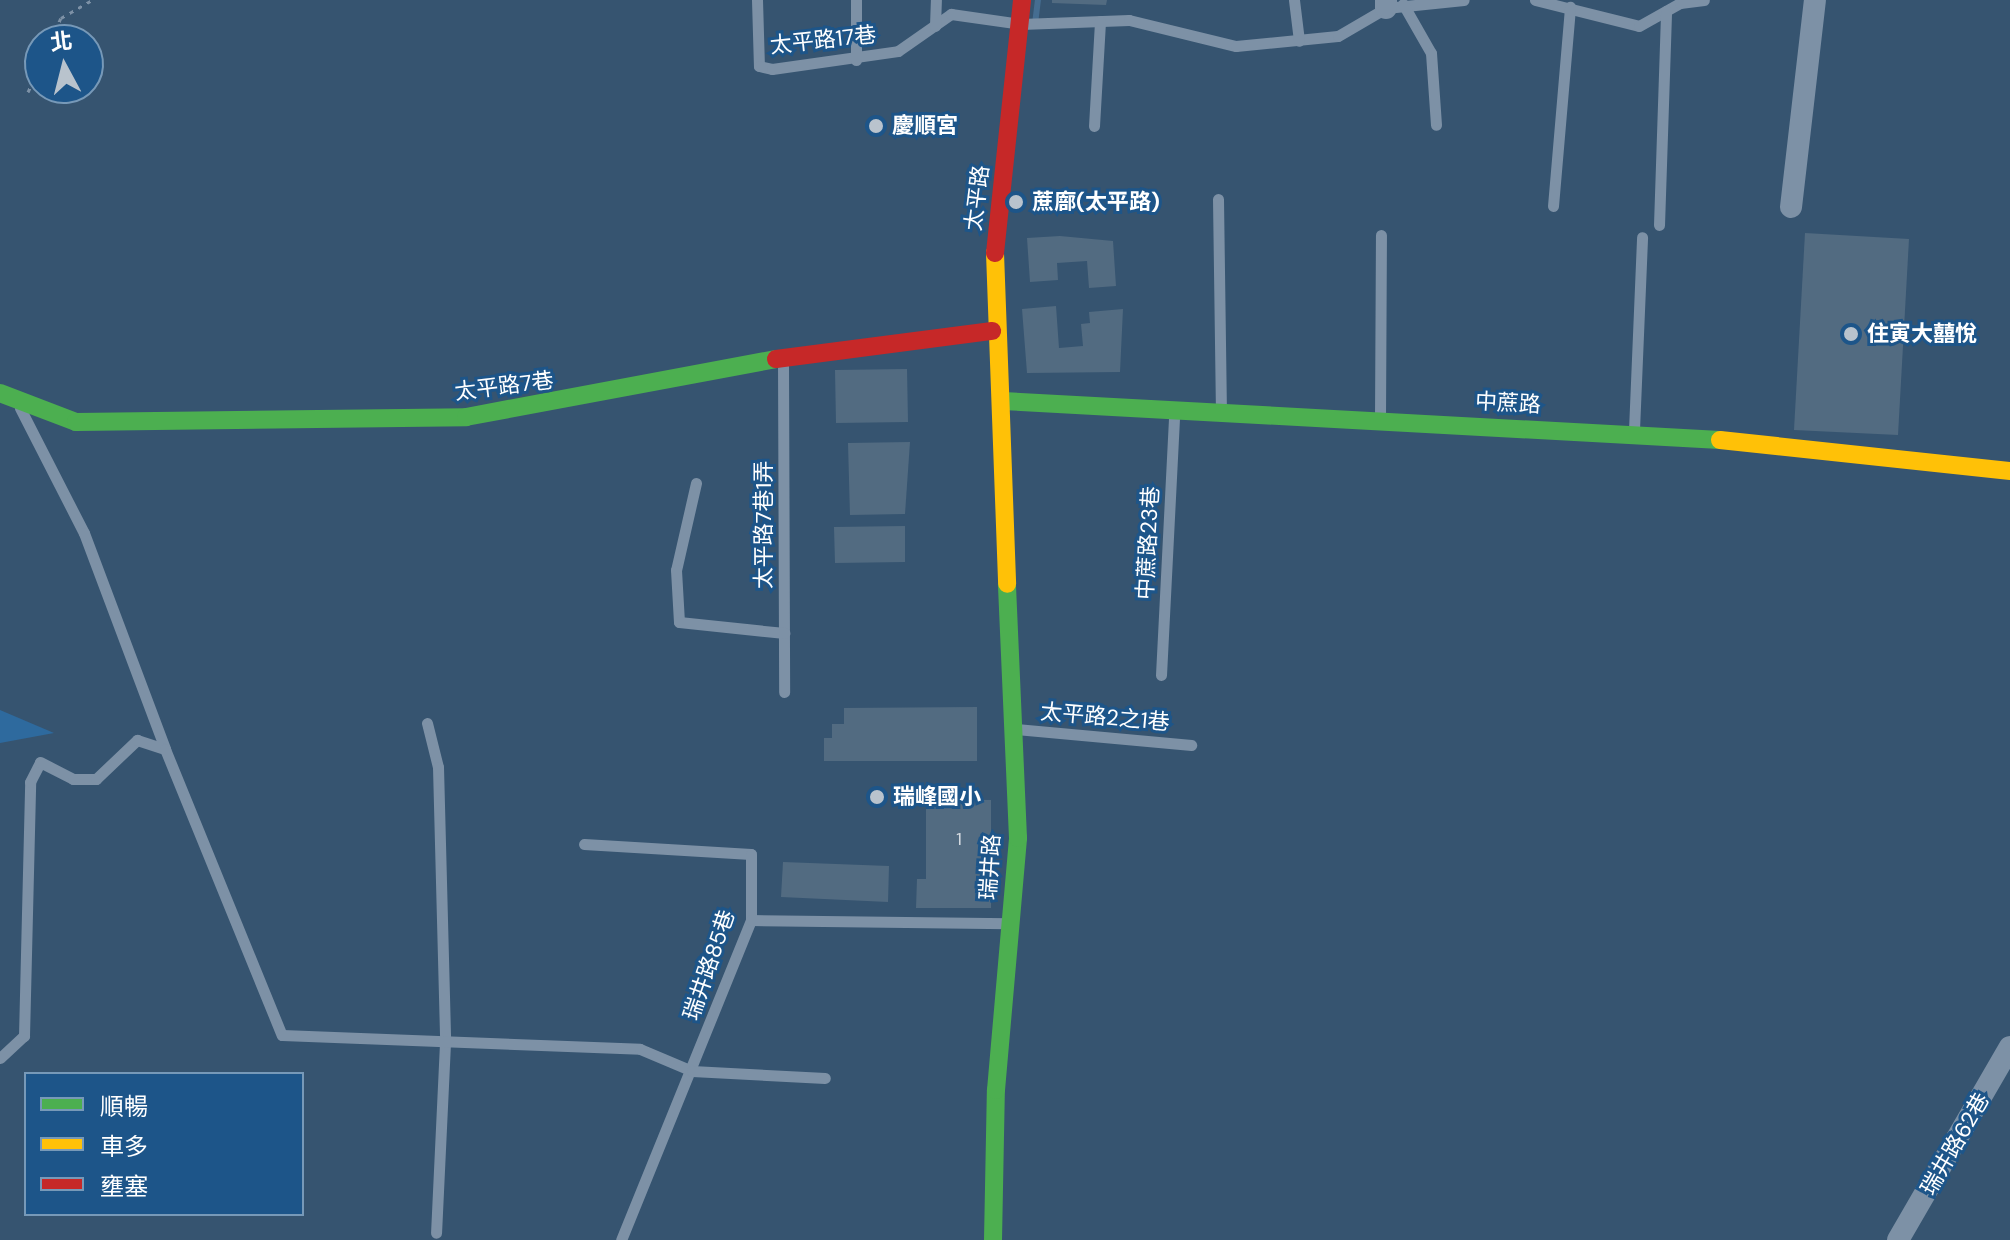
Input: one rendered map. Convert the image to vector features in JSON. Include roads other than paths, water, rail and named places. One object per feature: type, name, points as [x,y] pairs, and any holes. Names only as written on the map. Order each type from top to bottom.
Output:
[{"type":"street","name":"太平路","points":[[1003,401],[992,331],[1022,0]]},
{"type":"street","points":[[1791,207],[1815,0]]},
{"type":"street","name":"太平路7巷","points":[[0,393],[18,405],[76,422],[466,417],[783,358],[992,331]]},
{"type":"street","name":"中蔗路","points":[[1003,401],[1174,412],[1634,431],[2010,471]]},
{"type":"street","name":"瑞井路","points":[[993,1240],[1010,923],[1018,838],[1015,729],[1005,644],[1003,401]]},
{"type":"street","name":"瑞井路62巷","points":[[1898,1240],[2010,1047]]},
{"type":"lane","name":"太平路17巷","points":[[757,0],[759,66],[856,60],[898,51],[951,14],[1021,24],[1129,20],[1211,45],[1338,36],[1392,4]]},
{"type":"lane","points":[[856,0],[856,60]]},
{"type":"lane","points":[[935,26],[936,0]]},
{"type":"lane","points":[[1294,0],[1299,41]]},
{"type":"lane","points":[[1392,4],[1464,0]]},
{"type":"lane","points":[[1535,0],[1639,26],[1666,11],[1704,0]]},
{"type":"lane","points":[[1392,4],[1431,53],[1436,125]]},
{"type":"lane","points":[[1553,206],[1570,7]]},
{"type":"lane","points":[[1659,225],[1666,11]]},
{"type":"lane","points":[[1094,126],[1100,21]]},
{"type":"lane","points":[[1218,199],[1221,413]]},
{"type":"lane","points":[[1380,420],[1381,235]]},
{"type":"lane","points":[[1634,431],[1642,237]]},
{"type":"lane","name":"太平路7巷1弄","points":[[783,358],[784,692]]},
{"type":"lane","points":[[18,405],[84,533],[165,749],[282,1035],[640,1049],[692,1071],[825,1078]]},
{"type":"lane","name":"中蔗路23巷","points":[[1161,675],[1174,412]]},
{"type":"lane","points":[[696,483],[676,570],[679,622],[784,633]]},
{"type":"lane","points":[[427,723],[438,767],[445,1043],[436,1233]]},
{"type":"lane","name":"太平路2之1巷","points":[[1015,729],[1191,745]]},
{"type":"lane","points":[[0,1058],[24,1036],[30,782],[40,762],[73,779],[96,779],[137,740],[165,749]]},
{"type":"lane","name":"瑞井路85巷","points":[[584,844],[751,854],[751,920],[621,1240]]},
{"type":"lane","points":[[751,920],[1010,923]]},
{"type":"waterway","points":[[1035,24],[1038,0]]},
{"type":"place","name":"慶順宮","points":[[876,126]]},
{"type":"place","name":"蔗廍(太平路)","points":[[1016,202]]},
{"type":"place","name":"住寅大囍悅","points":[[1851,334]]},
{"type":"place","name":"瑞峰國小","points":[[877,797]]}]
